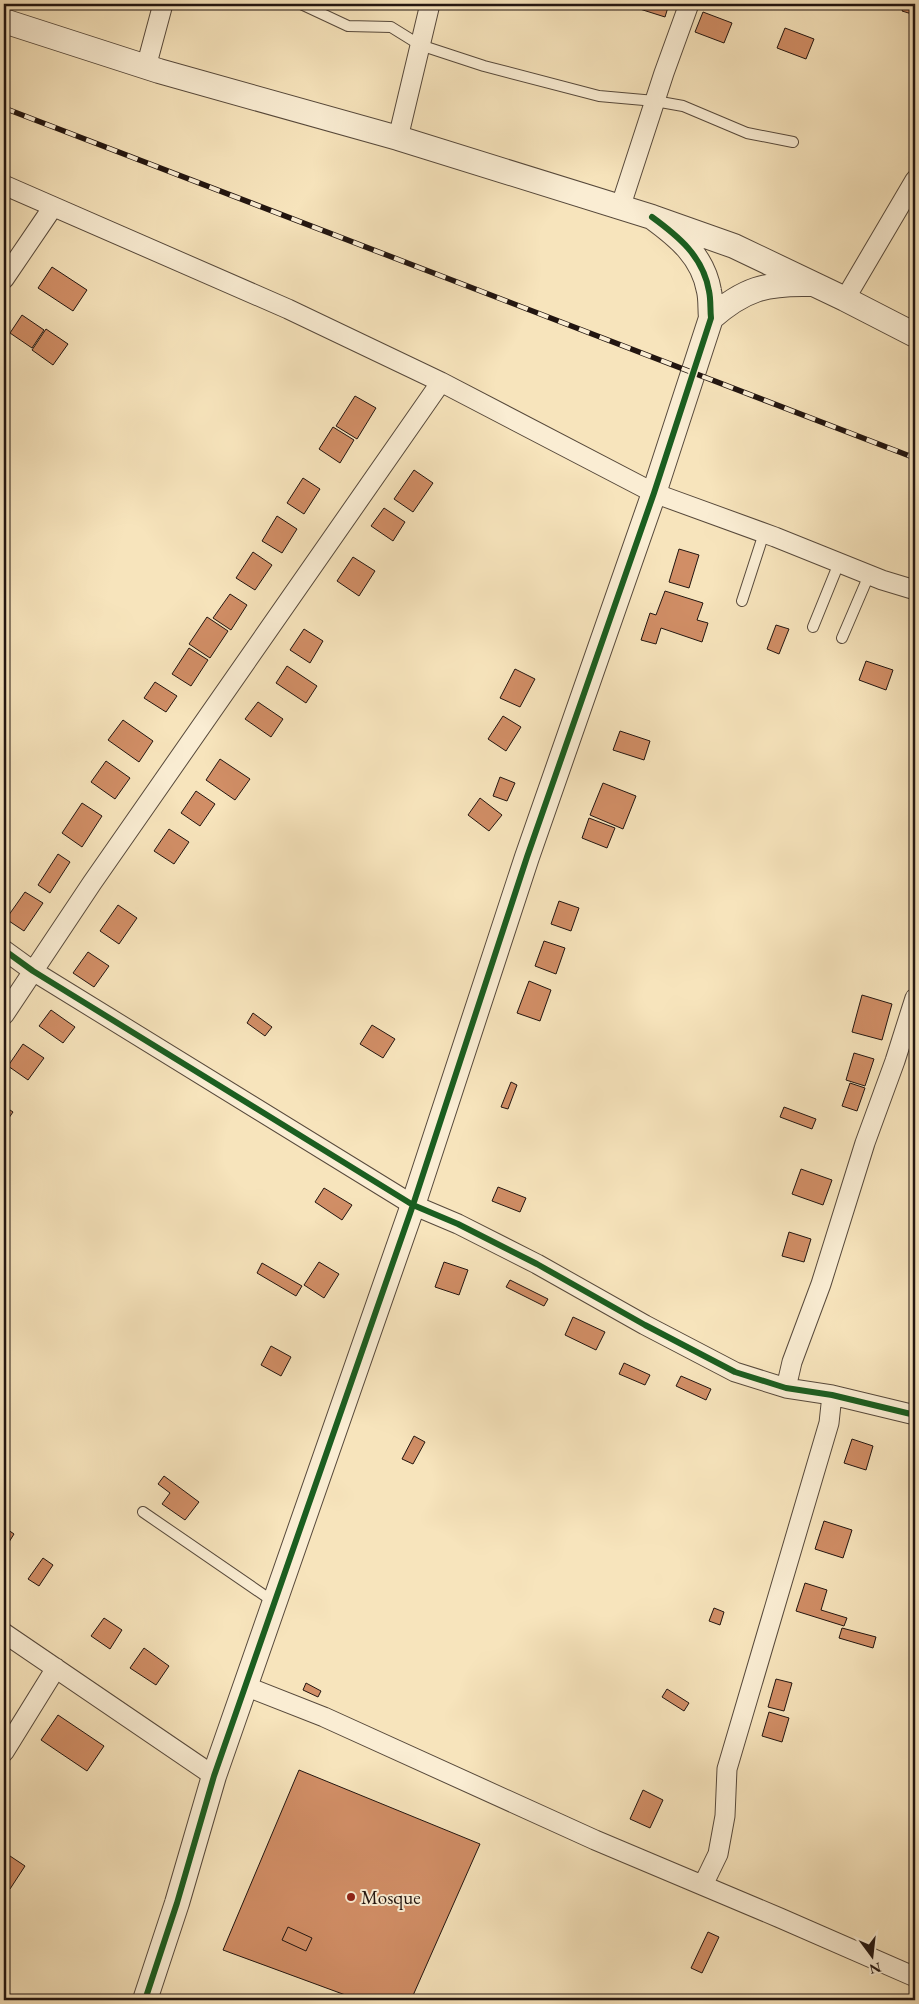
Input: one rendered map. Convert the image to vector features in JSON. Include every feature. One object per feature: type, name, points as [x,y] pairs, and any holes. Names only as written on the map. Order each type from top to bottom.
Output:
[{"type":"street","points":[[146,67],[163,4]]},
{"type":"street","points":[[398,138],[430,4]]},
{"type":"street","points":[[620,208],[689,4]]},
{"type":"street","points":[[4,21],[146,67],[398,138],[652,217],[734,246],[815,284],[915,335]]},
{"type":"street","points":[[845,299],[915,180]]},
{"type":"street","points":[[4,185],[288,309],[441,382],[654,493],[915,590]]},
{"type":"street","points":[[4,279],[54,206]]},
{"type":"street","points":[[144,2000],[177,1903],[214,1776],[412,1205],[527,857],[654,493],[711,318],[709,290],[692,250],[677,235],[652,217]]},
{"type":"street","points":[[711,318],[728,303],[760,288],[777,284],[815,284]]},
{"type":"street","points":[[4,1014],[92,883],[441,382]]},
{"type":"street","points":[[4,950],[33,971],[412,1205],[458,1224],[537,1264],[735,1372],[786,1388],[832,1395],[915,1415]]},
{"type":"street","points":[[786,1388],[792,1362],[821,1284],[865,1143],[895,1061],[915,998]]},
{"type":"street","points":[[702,1885],[718,1854],[724,1816],[727,1769],[827,1431],[832,1395]]},
{"type":"street","points":[[4,1633],[214,1776]]},
{"type":"street","points":[[4,1752],[56,1668]]},
{"type":"street","points":[[245,1686],[324,1717],[595,1840],[915,1977]]},
{"type":"lane","points":[[301,4],[348,26],[391,27],[420,45],[484,66],[599,96],[655,101],[683,106],[747,133],[793,142]]},
{"type":"lane","points":[[742,601],[764,533]]},
{"type":"lane","points":[[813,628],[840,563]]},
{"type":"lane","points":[[842,638],[869,574]]},
{"type":"lane","points":[[143,1512],[274,1602]]},
{"type":"building","points":[[624,4],[669,4],[665,17]]},
{"type":"building","points":[[905,4],[915,4],[915,15],[902,11]]},
{"type":"building","points":[[703,12],[732,23],[724,43],[695,32]]},
{"type":"building","points":[[785,28],[814,39],[806,59],[777,48]]},
{"type":"building","points":[[52,267],[87,290],[73,311],[38,288]]},
{"type":"building","points":[[22,315],[44,330],[32,348],[10,333]]},
{"type":"building","points":[[46,329],[68,344],[53,365],[32,350]]},
{"type":"building","points":[[355,396],[376,408],[357,439],[336,426]]},
{"type":"building","points":[[333,427],[354,440],[340,463],[319,449]]},
{"type":"building","points":[[414,470],[433,483],[413,512],[394,499]]},
{"type":"building","points":[[303,478],[320,489],[304,514],[287,503]]},
{"type":"building","points":[[384,508],[405,522],[393,541],[371,526]]},
{"type":"building","points":[[277,516],[297,529],[282,553],[262,541]]},
{"type":"building","points":[[679,549],[699,555],[689,588],[669,582]]},
{"type":"building","points":[[253,552],[272,565],[255,590],[236,578]]},
{"type":"building","points":[[353,557],[375,571],[359,596],[337,581]]},
{"type":"building","points":[[665,591],[703,603],[697,620],[708,623],[702,642],[661,628],[656,644],[641,640],[650,613],[656,615]]},
{"type":"building","points":[[230,594],[247,605],[231,630],[213,618]]},
{"type":"building","points":[[207,617],[228,631],[210,658],[189,644]]},
{"type":"building","points":[[776,625],[789,629],[779,654],[767,649]]},
{"type":"building","points":[[304,629],[323,641],[310,663],[290,650]]},
{"type":"building","points":[[189,648],[208,660],[191,686],[172,674]]},
{"type":"building","points":[[866,661],[893,670],[886,690],[859,680]]},
{"type":"building","points":[[287,666],[317,686],[306,703],[276,683]]},
{"type":"building","points":[[515,669],[535,679],[520,707],[500,698]]},
{"type":"building","points":[[155,682],[177,696],[166,712],[144,698]]},
{"type":"building","points":[[258,702],[283,719],[271,737],[245,719]]},
{"type":"building","points":[[503,716],[521,727],[506,751],[488,739]]},
{"type":"building","points":[[123,720],[153,741],[139,762],[108,740]]},
{"type":"building","points":[[620,731],[650,741],[644,760],[613,750]]},
{"type":"building","points":[[220,759],[250,779],[235,800],[206,780]]},
{"type":"building","points":[[106,761],[130,778],[115,799],[91,782]]},
{"type":"building","points":[[500,777],[515,783],[507,801],[493,796]]},
{"type":"building","points":[[603,783],[636,796],[623,829],[590,815]]},
{"type":"building","points":[[196,791],[215,804],[200,826],[181,813]]},
{"type":"building","points":[[480,798],[502,815],[489,831],[468,815]]},
{"type":"building","points":[[82,803],[102,816],[82,847],[62,833]]},
{"type":"building","points":[[589,818],[615,828],[607,848],[582,838]]},
{"type":"building","points":[[169,829],[189,842],[174,864],[154,851]]},
{"type":"building","points":[[58,854],[70,862],[50,893],[38,885]]},
{"type":"building","points":[[25,892],[43,903],[24,931],[6,919]]},
{"type":"building","points":[[559,901],[579,908],[571,931],[551,924]]},
{"type":"building","points":[[118,905],[137,918],[119,944],[100,931]]},
{"type":"building","points":[[544,941],[565,948],[556,974],[535,966]]},
{"type":"building","points":[[88,952],[109,966],[94,987],[73,973]]},
{"type":"building","points":[[529,981],[551,990],[540,1021],[517,1013]]},
{"type":"building","points":[[862,995],[892,1004],[882,1040],[852,1032]]},
{"type":"building","points":[[51,1010],[75,1027],[63,1043],[39,1026]]},
{"type":"building","points":[[253,1013],[272,1027],[265,1036],[247,1023]]},
{"type":"building","points":[[372,1025],[395,1039],[383,1058],[360,1044]]},
{"type":"building","points":[[23,1044],[44,1058],[28,1080],[8,1066]]},
{"type":"building","points":[[854,1053],[874,1059],[865,1086],[846,1080]]},
{"type":"building","points":[[511,1082],[517,1085],[508,1109],[501,1107]]},
{"type":"building","points":[[850,1083],[865,1088],[857,1111],[842,1106]]},
{"type":"building","points":[[4,1106],[13,1112],[4,1125]]},
{"type":"building","points":[[784,1107],[816,1119],[812,1129],[780,1117]]},
{"type":"building","points":[[801,1169],[832,1180],[823,1205],[792,1194]]},
{"type":"building","points":[[498,1187],[526,1198],[520,1212],[492,1201]]},
{"type":"building","points":[[324,1188],[352,1205],[342,1220],[315,1202]]},
{"type":"building","points":[[789,1232],[811,1239],[804,1262],[782,1256]]},
{"type":"building","points":[[319,1262],[339,1274],[324,1298],[304,1285]]},
{"type":"building","points":[[444,1262],[468,1270],[459,1295],[435,1287]]},
{"type":"building","points":[[262,1263],[302,1286],[296,1296],[257,1273]]},
{"type":"building","points":[[510,1280],[548,1299],[544,1306],[506,1287]]},
{"type":"building","points":[[573,1317],[605,1332],[596,1350],[565,1335]]},
{"type":"building","points":[[271,1346],[291,1357],[281,1376],[261,1365]]},
{"type":"building","points":[[624,1363],[650,1375],[645,1385],[619,1374]]},
{"type":"building","points":[[681,1376],[711,1389],[706,1400],[676,1386]]},
{"type":"building","points":[[414,1436],[425,1442],[413,1464],[402,1459]]},
{"type":"building","points":[[852,1439],[873,1446],[866,1470],[844,1463]]},
{"type":"building","points":[[164,1476],[199,1502],[185,1520],[162,1504],[170,1493],[158,1484]]},
{"type":"building","points":[[824,1521],[852,1530],[843,1558],[815,1549]]},
{"type":"building","points":[[4,1527],[14,1534],[4,1550]]},
{"type":"building","points":[[43,1558],[53,1565],[39,1586],[28,1579]]},
{"type":"building","points":[[805,1583],[827,1590],[821,1610],[847,1618],[844,1626],[796,1611]]},
{"type":"building","points":[[714,1608],[724,1612],[720,1625],[709,1621]]},
{"type":"building","points":[[104,1618],[122,1630],[110,1649],[91,1636]]},
{"type":"building","points":[[842,1628],[876,1637],[873,1648],[839,1638]]},
{"type":"building","points":[[144,1648],[169,1666],[156,1685],[130,1668]]},
{"type":"building","points":[[776,1679],[792,1683],[784,1711],[768,1707]]},
{"type":"building","points":[[306,1683],[321,1691],[318,1697],[303,1690]]},
{"type":"building","points":[[667,1689],[689,1703],[684,1711],[662,1697]]},
{"type":"building","points":[[769,1712],[789,1718],[782,1742],[762,1736]]},
{"type":"building","points":[[58,1715],[104,1746],[87,1771],[41,1740]]},
{"type":"building","name":"Mosque","points":[[299,1770],[480,1844],[411,2000],[359,2000],[223,1950]]},
{"type":"building","points":[[643,1790],[663,1800],[650,1828],[630,1819]]},
{"type":"building","points":[[4,1852],[25,1866],[10,1889],[4,1885]]},
{"type":"building","points":[[288,1927],[312,1938],[306,1951],[282,1940]]},
{"type":"building","points":[[708,1932],[719,1937],[702,1973],[691,1968]]},
{"type":"railway","points":[[4,108],[915,458]]},
{"type":"cycle path","points":[[145,2000],[177,1903],[214,1776],[413,1205],[527,857],[654,493],[711,318],[709,291],[701,267],[688,248],[652,217]]},
{"type":"cycle path","points":[[4,950],[33,971],[413,1205],[458,1224],[537,1264],[645,1325],[735,1372],[786,1388],[832,1395],[915,1415]]},
{"type":"place","name":"Mosque","points":[[351,1897]]}]
